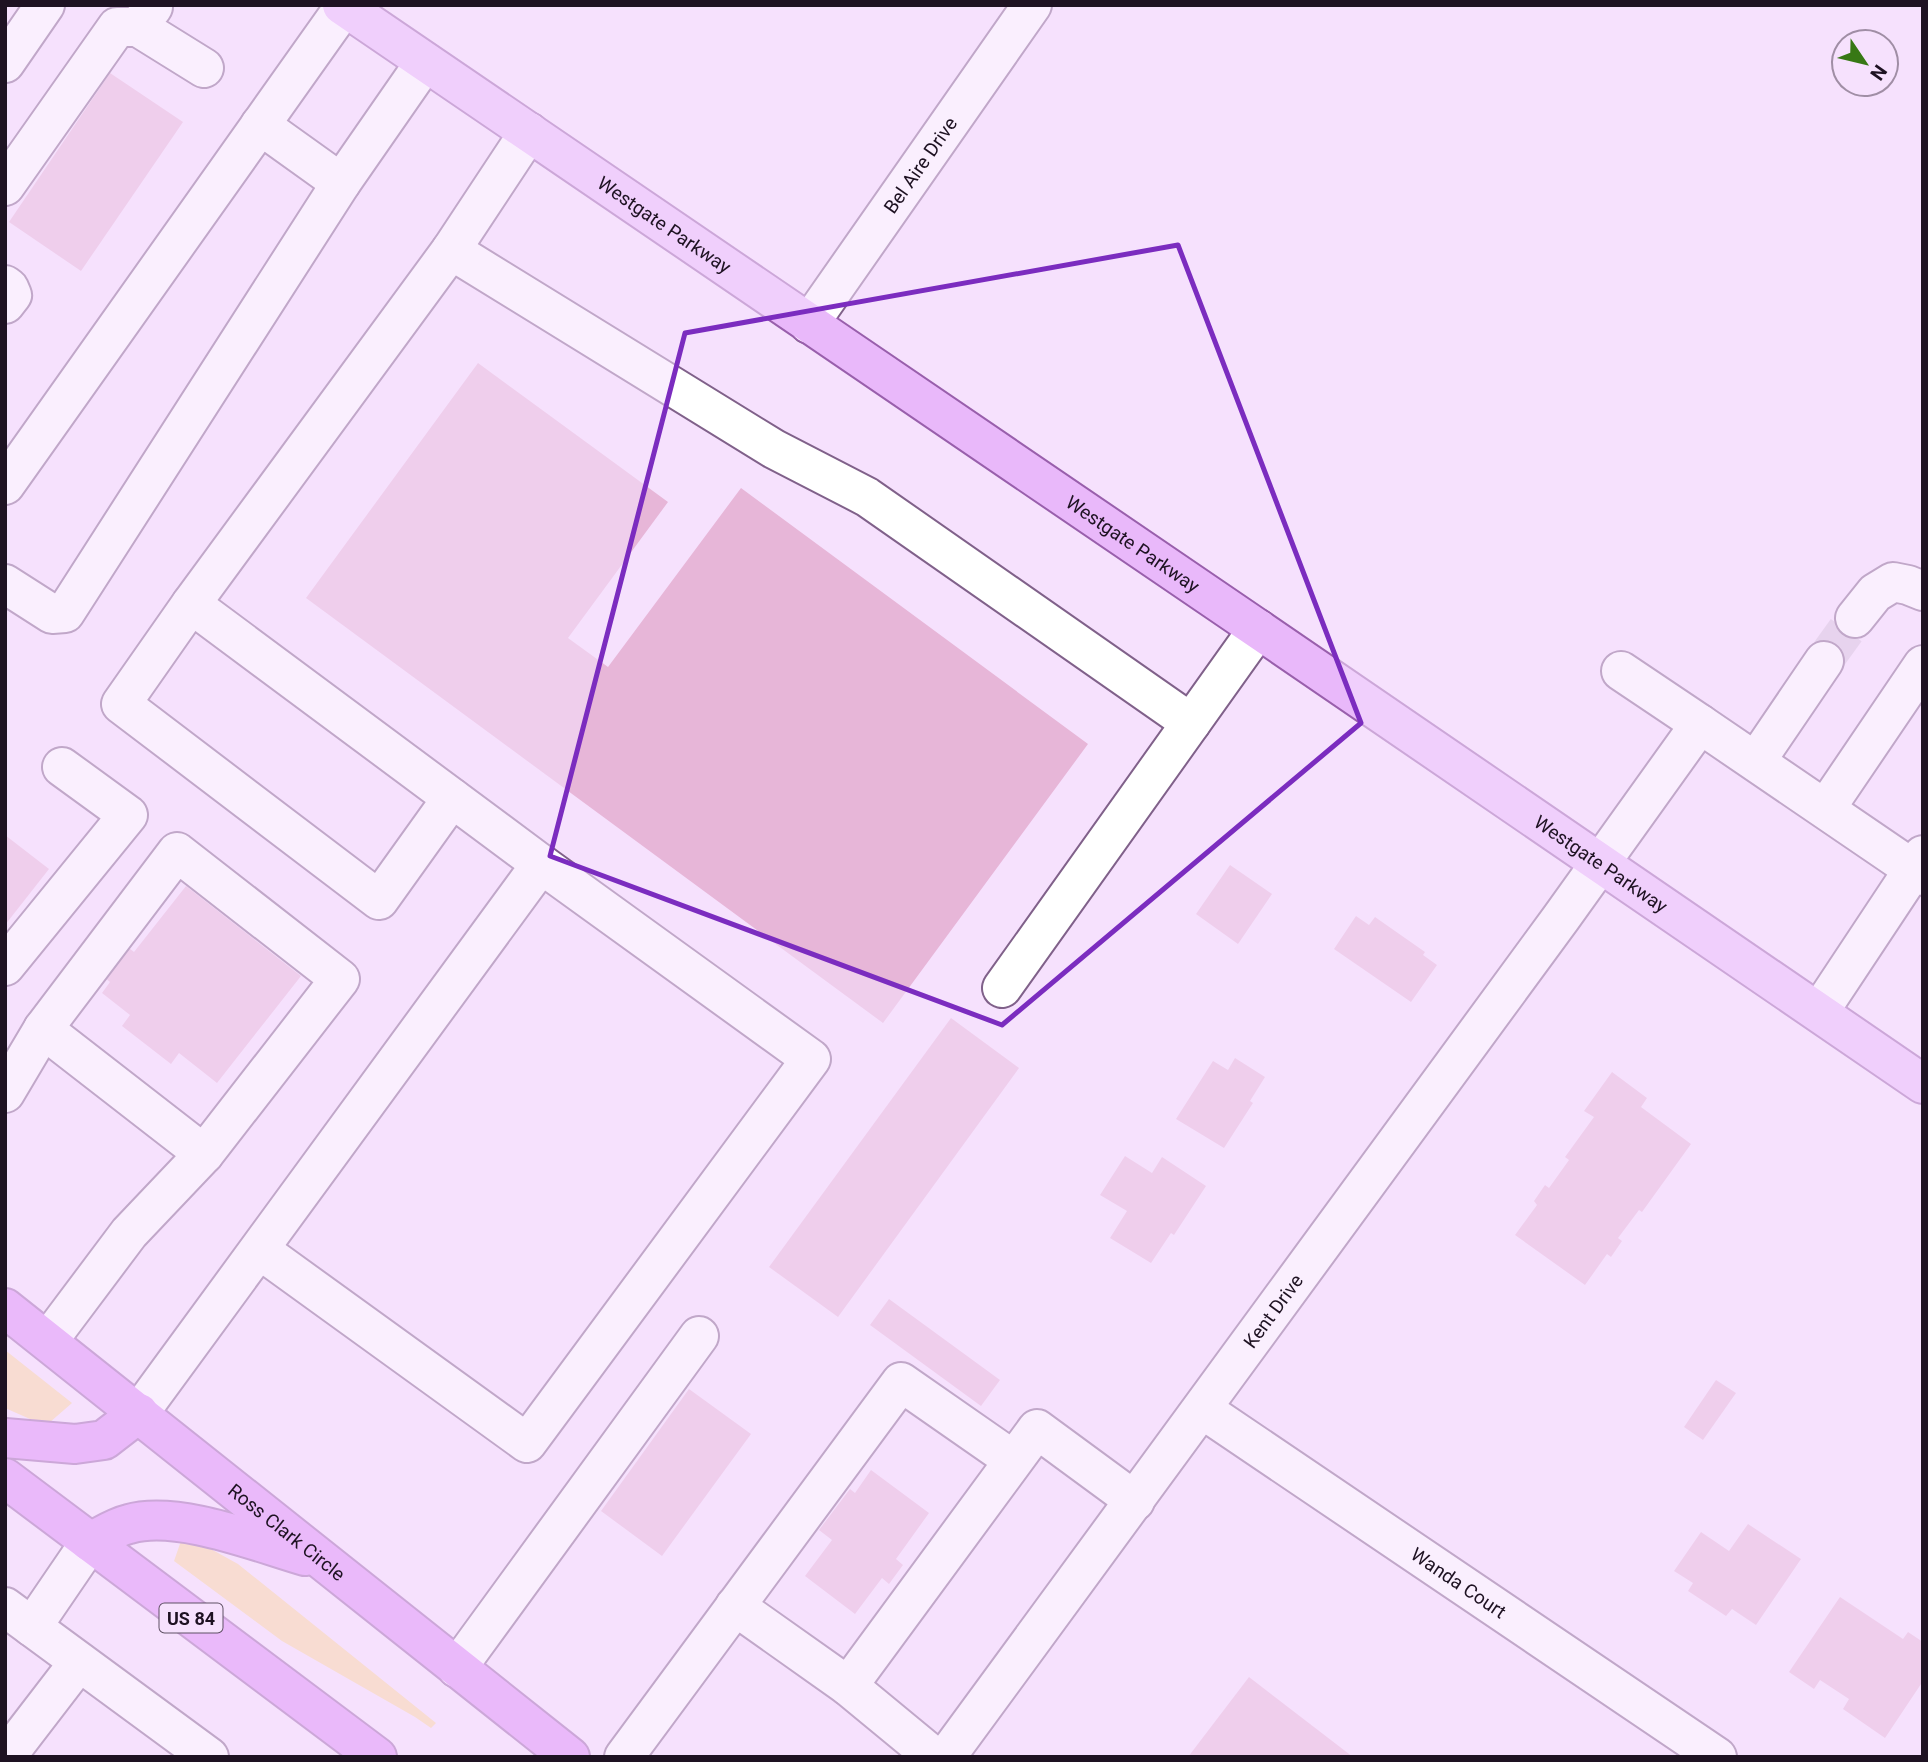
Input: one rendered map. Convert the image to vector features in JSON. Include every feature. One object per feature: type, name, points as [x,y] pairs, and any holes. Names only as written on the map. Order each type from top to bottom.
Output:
[{"type":"highway","name":"Ross Clark Circle","points":[[5,1308],[570,1757]]},
{"type":"highway","points":[[5,1438],[75,1444],[104,1440],[139,1413]]},
{"type":"highway","name":"US 84","points":[[5,1478],[377,1757]]},
{"type":"highway","points":[[90,1542],[129,1524],[169,1520],[324,1561]]},
{"type":"main road","name":"Westgate Parkway","points":[[343,6],[1923,1084]]},
{"type":"street","points":[[5,63],[45,5]]},
{"type":"street","name":"Bel Aire Drive","points":[[809,324],[1032,5]]},
{"type":"street","points":[[5,485],[343,6]]},
{"type":"street","points":[[5,186],[117,27],[146,16],[204,68]]},
{"type":"street","points":[[5,584],[52,614],[65,613],[341,183],[425,62]]},
{"type":"street","points":[[260,125],[341,183]]},
{"type":"street","points":[[452,798],[379,900],[121,704],[191,604],[451,250],[529,132]]},
{"type":"street","points":[[451,250],[774,449],[867,497],[1191,723]]},
{"type":"street","points":[[5,285],[12,295],[5,304]]},
{"type":"street","points":[[1855,618],[1875,593],[1893,582],[1923,591]]},
{"type":"street","points":[[191,604],[541,864],[811,1059],[527,1443],[260,1250]]},
{"type":"street","points":[[1002,988],[1258,629]]},
{"type":"street","points":[[1756,761],[1824,661]]},
{"type":"street","points":[[1826,808],[1923,665]]},
{"type":"street","points":[[1621,671],[1919,867],[1819,1012]]},
{"type":"street","name":"Kent Drive","points":[[946,1757],[1601,864],[1700,723]]},
{"type":"street","points":[[5,967],[128,815],[62,767]]},
{"type":"street","points":[[5,1093],[43,1028],[177,852],[340,979],[204,1154],[129,1233],[48,1342]]},
{"type":"street","points":[[139,1413],[541,864]]},
{"type":"street","points":[[43,1028],[204,1154]]},
{"type":"street","points":[[457,1668],[699,1336]]},
{"type":"street","points":[[624,1757],[901,1382],[1013,1460]]},
{"type":"street","name":"Wanda Court","points":[[1202,1409],[1717,1757]]},
{"type":"street","points":[[848,1686],[1037,1429],[1135,1501]]},
{"type":"street","points":[[90,1542],[19,1617],[209,1757]]},
{"type":"street","points":[[735,1606],[848,1686],[934,1757]]},
{"type":"street","points":[[6,1757],[79,1662]]},
{"type":"highlighted area","points":[[1178,245],[1361,723],[1002,1025],[550,856],[685,333]]},
{"type":"shaded area","points":[[5,1350],[72,1403],[49,1423],[30,1419],[5,1408]]},
{"type":"shaded area","points":[[181,1541],[209,1548],[238,1564],[436,1723],[431,1728],[282,1641],[174,1561]]},
{"type":"building","points":[[110,73],[183,122],[81,271],[9,222]]},
{"type":"building","points":[[478,363],[668,502],[568,638],[608,667],[741,488],[1088,744],[883,1023],[306,598]]},
{"type":"building","points":[[5,835],[49,869],[5,925]]},
{"type":"building","points":[[1230,865],[1272,894],[1238,944],[1196,914]]},
{"type":"building","points":[[186,886],[301,976],[217,1083],[179,1053],[171,1064],[122,1026],[130,1015],[102,993],[110,982],[92,967],[115,937],[134,952]]},
{"type":"building","points":[[1356,916],[1369,925],[1375,917],[1425,952],[1423,955],[1437,965],[1411,1002],[1334,949]]},
{"type":"building","points":[[951,1018],[1019,1068],[838,1317],[769,1267]]},
{"type":"building","points":[[1235,1058],[1265,1077],[1250,1101],[1253,1103],[1224,1148],[1176,1119],[1213,1061],[1228,1070]]},
{"type":"building","points":[[1612,1072],[1647,1098],[1641,1107],[1691,1144],[1642,1212],[1639,1210],[1618,1238],[1622,1241],[1611,1257],[1607,1254],[1585,1285],[1515,1235],[1537,1205],[1534,1201],[1545,1185],[1549,1188],[1569,1160],[1565,1157],[1594,1117],[1584,1111]]},
{"type":"building","points":[[1125,1156],[1152,1173],[1162,1157],[1206,1186],[1174,1235],[1171,1233],[1151,1263],[1110,1238],[1127,1211],[1100,1195]]},
{"type":"building","points":[[889,1299],[1000,1380],[981,1406],[870,1325]]},
{"type":"building","points":[[1716,1380],[1736,1393],[1703,1440],[1684,1427]]},
{"type":"building","points":[[689,1389],[751,1434],[662,1556],[601,1511]]},
{"type":"building","points":[[871,1470],[929,1513],[896,1559],[903,1565],[889,1584],[882,1578],[855,1614],[805,1576],[832,1540],[819,1530],[850,1489],[855,1493]]},
{"type":"building","points":[[1748,1524],[1801,1559],[1756,1625],[1732,1609],[1726,1616],[1688,1591],[1693,1583],[1674,1571],[1701,1532],[1729,1551]]},
{"type":"building","points":[[1840,1597],[1903,1639],[1908,1632],[1923,1642],[1923,1681],[1885,1738],[1843,1709],[1849,1699],[1820,1680],[1814,1689],[1789,1672]]},
{"type":"building","points":[[1249,1677],[1353,1757],[1188,1757]]},
{"type":"tunnel","points":[[1824,661],[1855,618]]}]
